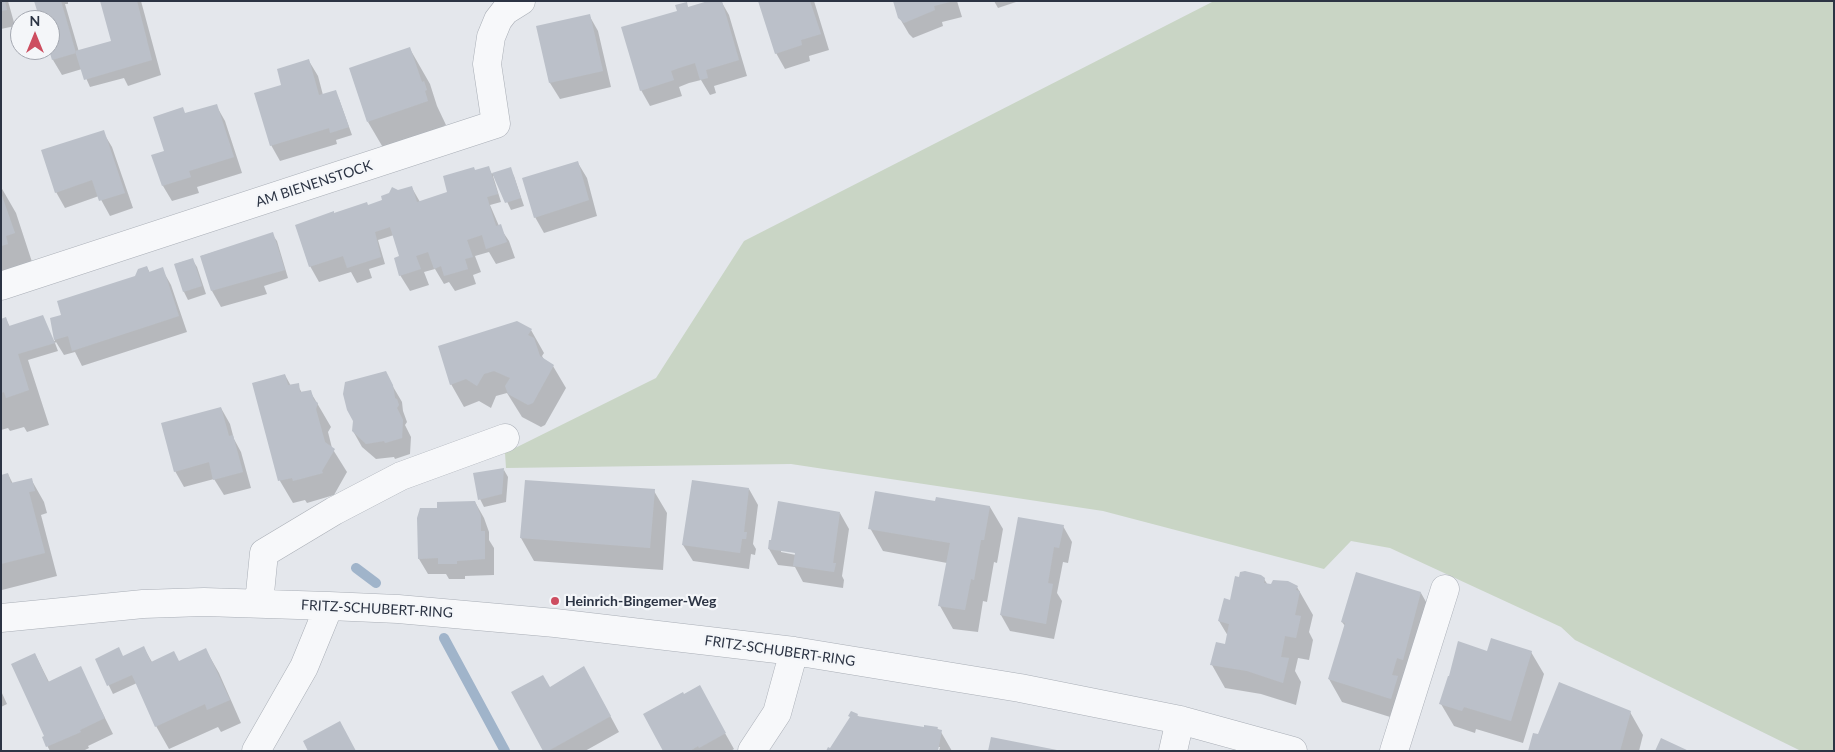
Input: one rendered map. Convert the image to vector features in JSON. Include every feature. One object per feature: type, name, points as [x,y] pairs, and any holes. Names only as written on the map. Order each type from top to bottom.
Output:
[{"type":"street","name":"AM BIENENSTOCK","points":[[1,286],[496,124],[486,64],[491,37],[498,20],[505,11],[521,1]]},
{"type":"street","points":[[259,603],[264,553],[334,511],[401,476],[505,438]]},
{"type":"street","points":[[1394,751],[1445,589]]},
{"type":"street","name":"FRITZ-SCHUBERT-RING","points":[[1,618],[143,604],[204,602],[329,606],[554,623],[794,651],[1020,688],[1180,720],[1293,751]]},
{"type":"street","points":[[256,751],[304,668],[329,606]]},
{"type":"street","points":[[752,751],[777,712],[794,651]]},
{"type":"street","points":[[1173,751],[1180,720]]},
{"type":"green space","points":[[1214,1],[1834,1],[1834,751],[1801,751],[1575,640],[1561,627],[1390,548],[1351,541],[1324,569],[1103,511],[791,464],[506,468],[505,453],[656,378],[744,241]]},
{"type":"building","points":[[1,1],[5,1],[7,10],[1,11]]},
{"type":"building","points":[[34,1],[61,1],[76,53],[60,58],[60,10],[37,10]]},
{"type":"building","points":[[100,1],[137,1],[152,60],[84,80],[75,51],[111,41]]},
{"type":"building","points":[[708,1],[722,1],[739,60],[706,70],[708,78],[700,80],[695,63],[679,68],[671,71],[674,80],[640,91],[621,27],[677,11],[675,5],[687,2],[688,7]]},
{"type":"building","points":[[758,1],[810,1],[821,34],[801,40],[802,45],[775,54]]},
{"type":"building","points":[[893,1],[950,2],[934,6],[935,10],[904,23],[898,18]]},
{"type":"building","points":[[590,14],[603,71],[549,83],[536,26]]},
{"type":"building","points":[[410,47],[422,82],[424,81],[427,90],[425,91],[428,101],[367,122],[349,68]]},
{"type":"building","points":[[309,59],[319,95],[336,90],[349,127],[330,133],[329,128],[270,146],[254,93],[281,85],[277,69]]},
{"type":"building","points":[[217,104],[234,157],[189,171],[191,177],[162,186],[151,155],[164,151],[153,117],[183,107],[185,113]]},
{"type":"building","points":[[104,130],[125,193],[99,201],[92,180],[55,193],[41,150]]},
{"type":"building","points":[[578,161],[589,200],[534,218],[522,178]]},
{"type":"building","points":[[489,166],[498,194],[487,197],[496,226],[501,224],[507,242],[486,249],[482,235],[467,240],[473,257],[465,259],[468,269],[444,276],[441,266],[434,269],[428,252],[416,256],[421,269],[399,276],[394,258],[399,256],[390,227],[375,232],[381,257],[347,268],[343,256],[309,267],[295,225],[334,211],[334,213],[367,202],[368,205],[382,200],[381,196],[389,193],[392,187],[398,190],[412,186],[417,202],[447,192],[443,176],[474,167],[475,170]]},
{"type":"building","points":[[511,167],[521,198],[505,203],[492,173]]},
{"type":"building","points":[[1,193],[15,233],[6,236],[8,244],[1,246]]},
{"type":"building","points":[[273,232],[285,270],[211,291],[200,256]]},
{"type":"building","points":[[193,258],[202,286],[183,292],[174,264]]},
{"type":"building","points":[[147,266],[149,272],[163,267],[179,316],[72,351],[68,336],[54,340],[50,318],[61,315],[57,301],[135,276],[138,269]]},
{"type":"building","points":[[43,315],[55,343],[18,354],[29,390],[6,398],[4,392],[1,393],[1,319],[6,317],[9,326]]},
{"type":"building","points":[[517,321],[532,329],[528,335],[534,338],[540,356],[554,365],[533,403],[528,405],[508,394],[505,386],[510,378],[494,371],[484,374],[477,386],[466,379],[450,385],[438,346]]},
{"type":"building","points":[[386,371],[393,385],[395,398],[399,405],[397,408],[403,420],[402,438],[385,443],[384,441],[366,444],[352,431],[353,421],[347,410],[343,394],[345,382]]},
{"type":"building","points":[[285,374],[288,385],[299,383],[300,392],[311,390],[314,400],[318,403],[316,409],[325,442],[335,449],[322,471],[323,473],[293,481],[292,478],[278,481],[252,383]]},
{"type":"building","points":[[221,407],[229,436],[233,435],[243,472],[213,480],[209,462],[174,472],[161,423]]},
{"type":"building","points":[[504,468],[502,494],[478,500],[473,473]]},
{"type":"building","points":[[8,473],[11,483],[32,478],[35,491],[29,492],[45,553],[1,564],[1,475]]},
{"type":"building","points":[[525,480],[655,489],[650,548],[520,538]]},
{"type":"building","points":[[692,480],[749,488],[744,532],[747,532],[746,539],[742,539],[740,553],[682,545]]},
{"type":"building","points":[[875,491],[935,501],[936,497],[990,506],[984,540],[981,540],[974,580],[971,579],[965,610],[938,606],[950,543],[868,529]]},
{"type":"building","points":[[475,501],[481,516],[481,531],[485,531],[485,559],[457,561],[457,564],[438,564],[438,558],[418,559],[417,518],[420,508],[437,508],[437,502]]},
{"type":"building","points":[[778,501],[840,512],[833,563],[836,563],[834,572],[793,566],[795,553],[768,549]]},
{"type":"building","points":[[1018,517],[1064,525],[1059,548],[1054,547],[1048,583],[1053,584],[1046,624],[1000,615]]},
{"type":"building","points":[[1245,571],[1261,575],[1265,578],[1264,583],[1271,584],[1273,580],[1288,581],[1298,586],[1296,590],[1300,591],[1295,615],[1301,616],[1296,638],[1285,636],[1281,657],[1289,658],[1283,683],[1247,671],[1210,665],[1216,642],[1225,644],[1229,624],[1218,621],[1224,598],[1230,600],[1235,576],[1239,577],[1240,572]]},
{"type":"building","points":[[1356,572],[1421,592],[1403,660],[1397,658],[1392,675],[1398,676],[1391,699],[1328,679],[1345,623],[1341,622]]},
{"type":"building","points":[[1491,638],[1532,651],[1511,721],[1464,707],[1462,711],[1439,704],[1458,641],[1487,651]]},
{"type":"building","points":[[144,646],[151,662],[174,651],[179,661],[206,648],[230,700],[207,710],[205,704],[155,727],[132,675],[107,686],[95,659],[119,647],[123,656]]},
{"type":"building","points":[[35,653],[48,682],[81,666],[105,718],[80,730],[81,732],[46,747],[42,737],[44,736],[11,664]]},
{"type":"building","points":[[584,666],[611,716],[548,751],[543,751],[511,692],[543,675],[550,687]]},
{"type":"building","points":[[1559,682],[1631,711],[1620,751],[1528,751],[1533,733],[1538,734]]},
{"type":"building","points":[[700,685],[726,733],[690,751],[663,751],[643,714]]},
{"type":"building","points":[[851,711],[858,714],[857,716],[924,727],[924,725],[938,727],[937,729],[942,730],[938,751],[826,751],[828,747],[830,748],[850,717],[848,716]]},
{"type":"building","points":[[340,721],[356,751],[308,751],[303,741]]},
{"type":"building","points":[[991,737],[1057,750],[988,751]]},
{"type":"building","points":[[1661,738],[1689,751],[1655,751]]},
{"type":"waterway","points":[[356,568],[376,583]]},
{"type":"waterway","points":[[444,638],[505,751]]},
{"type":"place","name":"Heinrich-Bingemer-Weg","points":[[555,601]]}]
